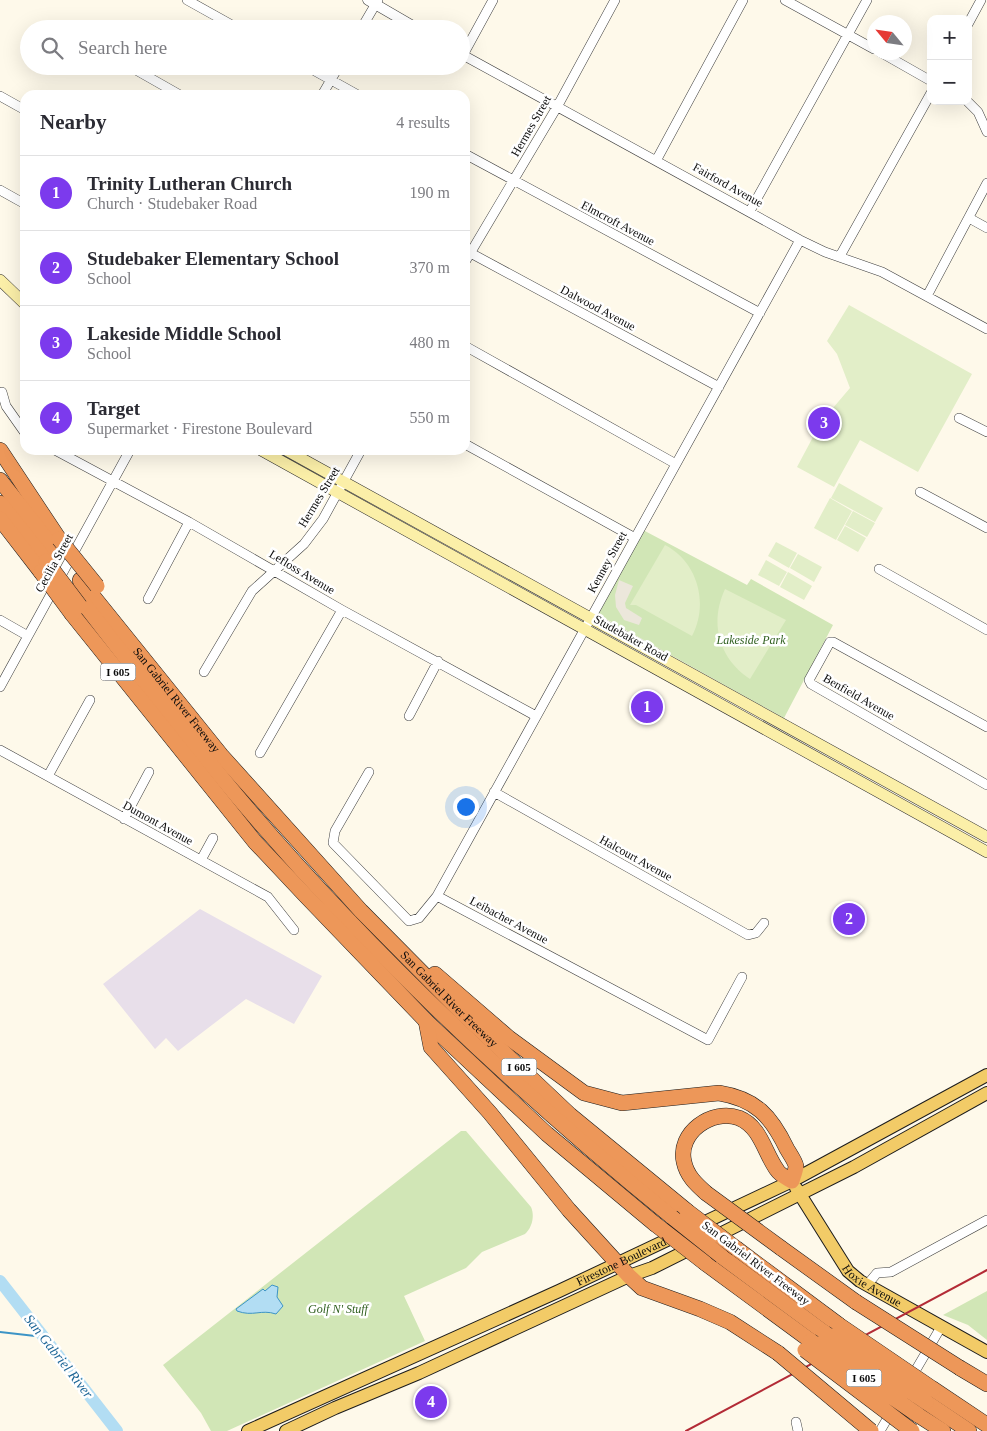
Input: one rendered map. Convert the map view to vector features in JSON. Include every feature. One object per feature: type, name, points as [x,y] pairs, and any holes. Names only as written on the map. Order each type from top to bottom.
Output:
[{"type":"highway","points":[[0,450],[50,556]]},
{"type":"highway","name":"San Gabriel River Freeway","points":[[0,480],[50,556],[76,610],[255,842],[426,1021],[548,1134],[665,1220],[714,1259],[788,1324],[925,1403],[987,1425]]},
{"type":"highway","points":[[0,494],[50,556]]},
{"type":"highway","points":[[0,503],[50,556],[97,586],[158,676]]},
{"type":"highway","name":"San Gabriel River Freeway","points":[[0,520],[50,556],[158,676],[221,754],[361,912],[461,1012],[570,1115],[687,1211],[839,1325],[925,1403],[942,1431]]},
{"type":"highway","points":[[77,585],[238,796],[371,942],[512,1080],[665,1220]]},
{"type":"highway","points":[[76,610],[223,787],[358,936],[503,1078],[665,1220]]},
{"type":"highway","points":[[361,912],[509,1038],[584,1093],[622,1103],[719,1093],[735,1095],[765,1113],[778,1131],[796,1166],[792,1181],[778,1172],[755,1129],[738,1118],[714,1117],[706,1120],[690,1134],[682,1152],[687,1172],[706,1193],[856,1302],[987,1384]]},
{"type":"highway","points":[[426,1021],[431,1047],[490,1113],[616,1264],[642,1288],[730,1322],[778,1353],[871,1431]]},
{"type":"highway","points":[[714,1259],[815,1340],[912,1431]]},
{"type":"highway","points":[[925,1403],[987,1419]]},
{"type":"highway","points":[[925,1403],[960,1431]]},
{"type":"highway","points":[[925,1403],[969,1431]]},
{"type":"main road","points":[[0,280],[20,299]]},
{"type":"main road","name":"Studebaker Road","points":[[270,455],[987,852]]},
{"type":"main road","name":"Studebaker Road","points":[[295,455],[987,837]]},
{"type":"main road","points":[[981,1078],[985,1094]]},
{"type":"main road","name":"Firestone Boulevard","points":[[248,1431],[616,1264],[792,1181],[981,1078]]},
{"type":"main road","name":"Firestone Boulevard","points":[[286,1431],[335,1408],[420,1374],[629,1276],[652,1268],[799,1195],[985,1094]]},
{"type":"main road","name":"Hoxie Avenue","points":[[792,1181],[848,1271],[867,1285],[987,1352]]},
{"type":"main road","points":[[335,1408],[344,1398],[386,1378],[389,1375],[389,1367]]},
{"type":"street","points":[[187,0],[223,20]]},
{"type":"street","points":[[470,40],[493,0]]},
{"type":"street","name":"Hermes Street","points":[[470,247],[514,181],[615,0]]},
{"type":"street","points":[[657,159],[743,0]]},
{"type":"street","points":[[785,0],[867,45]]},
{"type":"street","points":[[750,211],[867,0]]},
{"type":"street","points":[[972,17],[981,0]]},
{"type":"street","points":[[365,20],[374,1],[404,20]]},
{"type":"street","name":"Fairford Avenue","points":[[470,58],[557,107],[657,159],[800,240],[825,252],[882,272],[987,329]]},
{"type":"street","points":[[895,60],[927,78]]},
{"type":"street","points":[[144,75],[171,90]]},
{"type":"street","points":[[322,75],[349,90]]},
{"type":"street","points":[[325,90],[334,75]]},
{"type":"street","points":[[0,96],[20,107]]},
{"type":"street","points":[[840,256],[927,100]]},
{"type":"street","points":[[970,105],[984,122],[987,132]]},
{"type":"street","name":"Elmcroft Avenue","points":[[470,157],[760,313]]},
{"type":"street","points":[[927,296],[987,183]]},
{"type":"street","points":[[0,190],[20,201]]},
{"type":"street","points":[[969,218],[987,228]]},
{"type":"street","name":"Kenney Street","points":[[436,896],[800,240]]},
{"type":"street","name":"Dalwood Avenue","points":[[470,254],[719,387]]},
{"type":"street","points":[[470,349],[676,464]]},
{"type":"street","points":[[2,392],[6,406],[20,426]]},
{"type":"street","points":[[959,418],[987,432]]},
{"type":"street","points":[[470,447],[635,538]]},
{"type":"street","name":"Lefloss Avenue","points":[[65,455],[114,480],[276,570],[342,610],[536,716]]},
{"type":"street","name":"Cecilia Street","points":[[0,687],[127,455]]},
{"type":"street","name":"Hermes Street","points":[[204,672],[252,591],[304,544],[323,519],[358,455]]},
{"type":"street","points":[[920,492],[987,528]]},
{"type":"street","points":[[148,599],[189,522]]},
{"type":"street","points":[[879,570],[987,630]]},
{"type":"street","points":[[260,753],[342,610]]},
{"type":"street","points":[[0,620],[28,636]]},
{"type":"street","name":"Benfield Avenue","points":[[987,727],[833,642],[830,642],[809,680],[811,684],[987,785]]},
{"type":"street","points":[[409,716],[438,661]]},
{"type":"street","points":[[48,776],[90,700]]},
{"type":"street","name":"Dumont Avenue","points":[[0,750],[268,897],[294,930]]},
{"type":"street","points":[[124,819],[149,772]]},
{"type":"street","points":[[369,772],[335,831],[333,843],[409,921],[419,918],[436,896]]},
{"type":"street","name":"Halcourt Avenue","points":[[494,792],[735,928],[752,935],[764,923]]},
{"type":"street","points":[[201,860],[213,838]]},
{"type":"street","name":"Leibacher Avenue","points":[[436,896],[708,1040],[742,977]]},
{"type":"street","points":[[867,1285],[877,1273],[891,1272],[987,1220]]},
{"type":"street","points":[[880,1431],[941,1327]]},
{"type":"shaded area","points":[[619,580],[633,586],[625,603],[626,608],[642,618],[639,625],[624,620],[616,607],[615,595]]},
{"type":"shaded area","points":[[200,909],[322,976],[294,1024],[246,999],[178,1051],[166,1038],[155,1049],[103,984]]},
{"type":"green space","points":[[849,305],[972,374],[918,472],[860,440],[834,487],[797,467],[821,422],[850,388],[837,354],[827,341]]},
{"type":"green space","points":[[839,483],[883,508],[875,522],[831,498]]},
{"type":"green space","points":[[830,498],[852,511],[836,540],[814,528]]},
{"type":"green space","points":[[853,511],[875,523],[867,537],[845,525]]},
{"type":"green space","points":[[845,526],[866,538],[858,552],[837,540]]},
{"type":"green space","name":"Lakeside Park","points":[[643,530],[747,585],[751,579],[833,625],[784,718],[597,614]]},
{"type":"green space","points":[[776,542],[797,553],[789,568],[768,556]]},
{"type":"green space","points":[[665,545],[686,562],[693,573],[697,585],[700,611],[692,636],[636,605],[630,605]]},
{"type":"green space","points":[[798,554],[822,567],[814,582],[790,568]]},
{"type":"green space","points":[[766,560],[787,572],[779,586],[758,575]]},
{"type":"green space","points":[[788,572],[812,586],[804,600],[780,587]]},
{"type":"green space","points":[[725,589],[786,620],[750,679],[739,671],[731,661],[724,651],[720,639],[718,615]]},
{"type":"green space","name":"Golf N' Stuff","points":[[461,1131],[466,1131],[531,1207],[533,1218],[525,1234],[482,1252],[466,1268],[404,1296],[425,1341],[227,1431],[211,1431],[201,1413],[163,1365]]},
{"type":"green space","points":[[987,1291],[987,1340],[968,1325],[943,1315]]},
{"type":"water","points":[[272,1285],[278,1287],[277,1297],[283,1306],[276,1314],[266,1312],[243,1313],[237,1311],[236,1309],[263,1289],[265,1291]]},
{"type":"waterway","name":"San Gabriel River","points":[[0,1281],[117,1431]]},
{"type":"waterway","points":[[0,1332],[44,1337]]},
{"type":"railway","points":[[686,1431],[987,1270]]},
{"type":"place","name":"Lakeside Middle School","points":[[824,423]]},
{"type":"place","name":"Trinity Lutheran Church","points":[[647,707]]},
{"type":"place","name":"Studebaker Elementary School","points":[[849,919]]},
{"type":"place","name":"Target","points":[[431,1402]]}]
